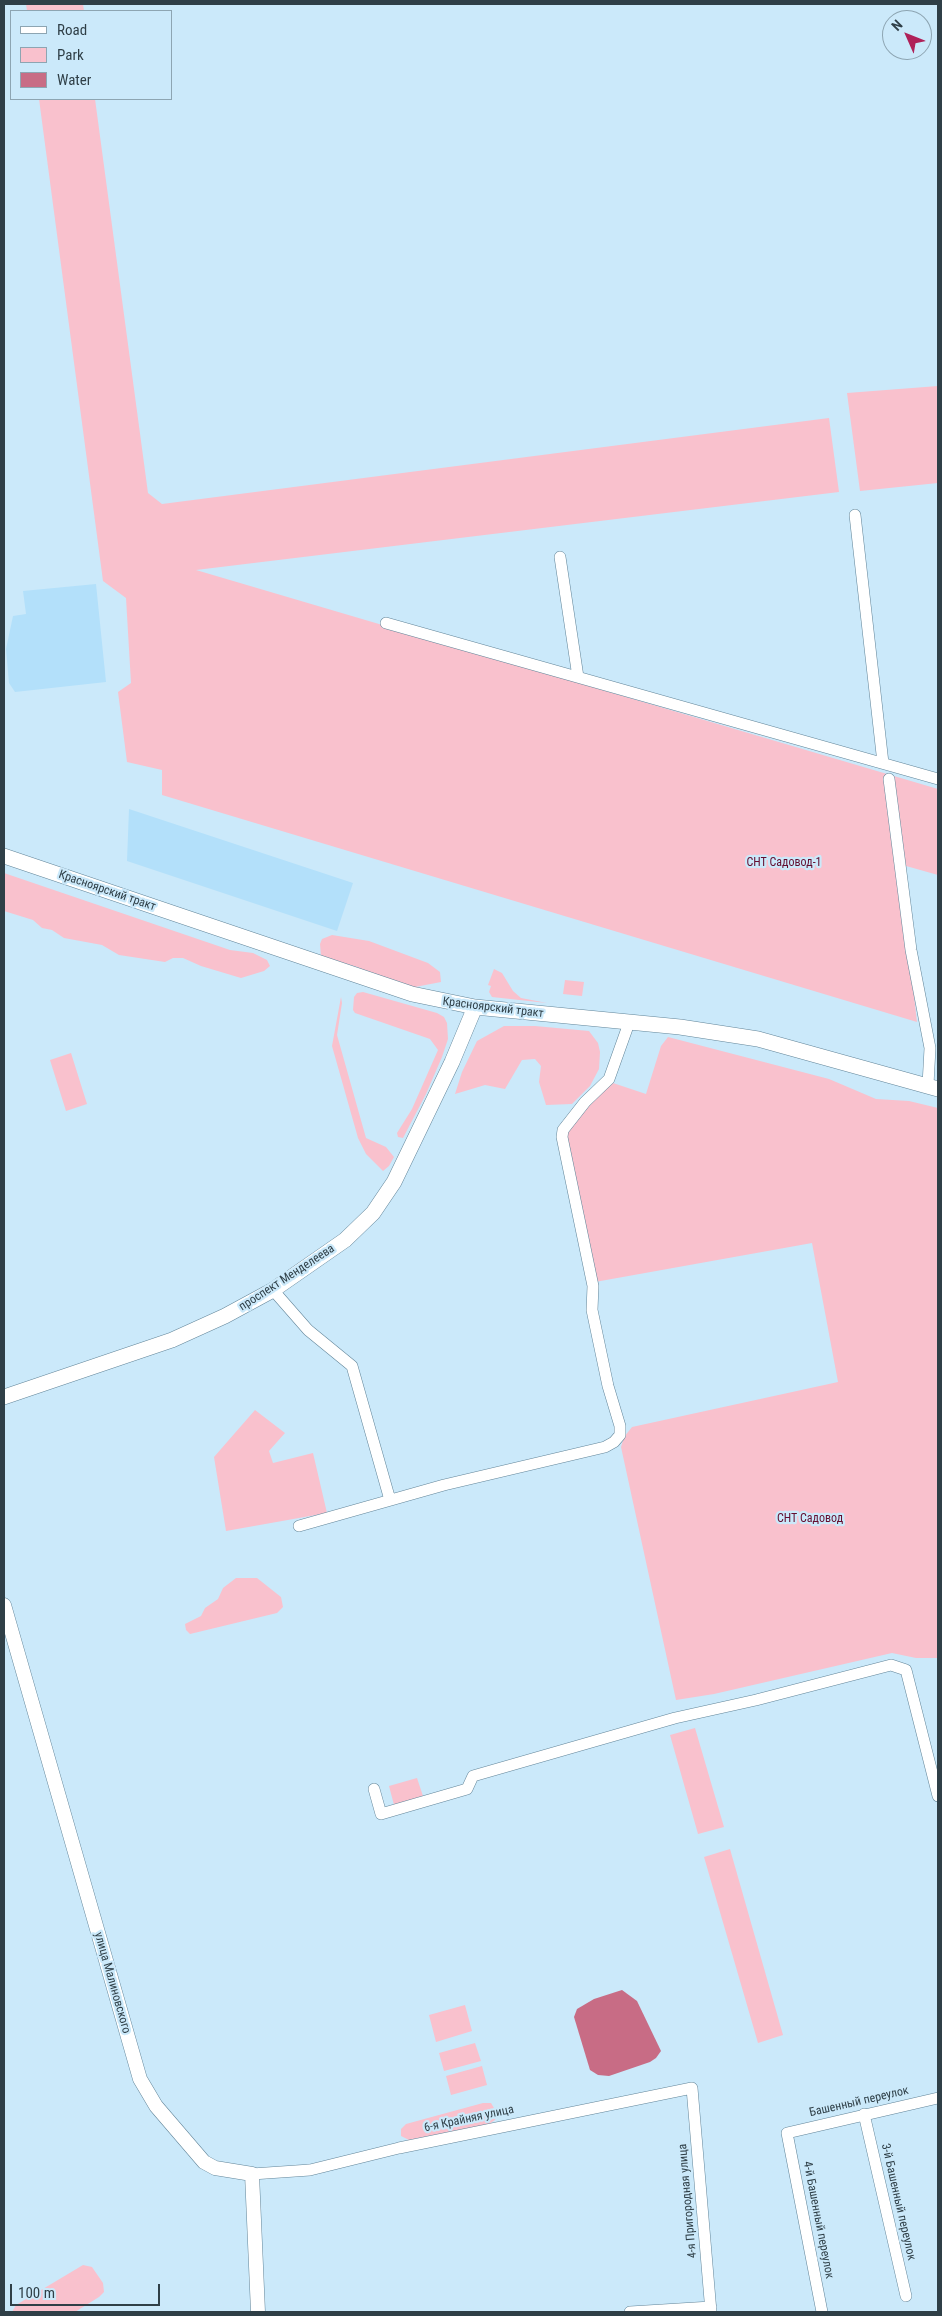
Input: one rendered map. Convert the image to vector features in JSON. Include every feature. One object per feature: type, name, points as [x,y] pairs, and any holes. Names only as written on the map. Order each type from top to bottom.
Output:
[{"type":"main road","name":"Красноярский тракт","points":[[4,856],[412,994],[474,1008],[629,1022],[758,1039],[933,1087]]},
{"type":"main road","name":"проспект Менделеева","points":[[4,1397],[172,1340],[238,1311],[273,1290],[345,1240],[373,1213],[394,1182],[411,1151],[474,1008]]},
{"type":"street","points":[[855,514],[883,763]]},
{"type":"street","points":[[560,557],[578,677]]},
{"type":"street","points":[[386,623],[938,779]]},
{"type":"street","points":[[889,779],[911,950],[930,1048],[933,1087]]},
{"type":"street","points":[[299,1526],[444,1485],[605,1446],[614,1442],[620,1435],[620,1426],[608,1386],[592,1310],[593,1286],[562,1137],[563,1130],[585,1102],[609,1079],[629,1022]]},
{"type":"street","points":[[273,1290],[308,1330],[352,1366],[390,1500]]},
{"type":"street","name":"улица Малиновского","points":[[4,1605],[140,2079],[156,2106],[204,2162],[215,2168],[252,2174]]},
{"type":"street","points":[[374,1789],[381,1814],[466,1789],[473,1776],[675,1718],[756,1700],[891,1665],[906,1670],[938,1796]]},
{"type":"street","name":"6-я Крайняя улица","points":[[252,2174],[310,2170],[399,2148],[692,2088]]},
{"type":"street","name":"4-я Пригородная улица","points":[[692,2088],[711,2310]]},
{"type":"street","name":"Башенный переулок","points":[[787,2133],[938,2098]]},
{"type":"street","name":"3-й Башенный переулок","points":[[864,2114],[906,2296]]},
{"type":"street","name":"4-й Башенный переулок","points":[[787,2133],[822,2312]]},
{"type":"street","points":[[252,2174],[258,2312]]},
{"type":"street","points":[[630,2312],[711,2310]]},
{"type":"shaded area","points":[[96,584],[106,682],[15,692],[9,683],[6,649],[13,616],[26,614],[23,591]]},
{"type":"shaded area","points":[[129,809],[353,883],[337,931],[127,861]]},
{"type":"green space","points":[[26,4],[83,4],[84,10],[27,10]]},
{"type":"green space","name":"СНТ Садовод-1","points":[[39,100],[95,100],[148,493],[162,504],[829,418],[839,492],[196,570],[938,789],[938,875],[899,864],[917,1022],[162,795],[162,770],[127,762],[118,692],[131,683],[126,598],[103,581]]},
{"type":"green space","points":[[938,386],[938,483],[860,491],[847,393]]},
{"type":"green space","points":[[4,873],[230,950],[253,953],[267,960],[270,966],[264,971],[241,978],[201,966],[183,958],[173,958],[165,962],[119,955],[102,945],[64,938],[52,930],[42,928],[33,920],[4,911]]},
{"type":"green space","points":[[332,935],[369,941],[428,963],[440,972],[441,982],[410,988],[384,980],[357,967],[321,956],[320,944],[322,939]]},
{"type":"green space","points":[[494,969],[502,973],[513,991],[521,998],[547,1003],[492,997],[489,992],[491,986],[488,985]]},
{"type":"green space","points":[[565,980],[584,982],[582,996],[563,994]]},
{"type":"green space","points":[[363,992],[437,1013],[444,1017],[447,1023],[448,1039],[442,1057],[426,1094],[403,1138],[398,1137],[397,1133],[412,1109],[438,1050],[430,1039],[355,1013],[353,1010],[354,997],[357,993]]},
{"type":"green space","points":[[341,997],[342,1003],[337,1035],[366,1138],[386,1147],[394,1157],[389,1166],[383,1171],[366,1154],[358,1138],[332,1046]]},
{"type":"green space","points":[[504,1026],[535,1026],[589,1031],[598,1043],[600,1052],[599,1069],[590,1086],[572,1104],[546,1105],[539,1082],[541,1066],[535,1059],[522,1060],[505,1089],[485,1085],[455,1094],[462,1072],[477,1041]]},
{"type":"green space","name":"СНТ Садовод","points":[[668,1037],[829,1079],[876,1099],[909,1101],[938,1108],[938,1658],[916,1658],[892,1653],[714,1694],[676,1700],[621,1447],[624,1437],[632,1427],[838,1382],[812,1243],[595,1282],[566,1134],[604,1088],[613,1083],[646,1094],[661,1046]]},
{"type":"green space","points":[[71,1053],[87,1104],[66,1111],[50,1060]]},
{"type":"green space","points":[[255,1410],[285,1433],[269,1451],[273,1463],[313,1453],[327,1513],[226,1531],[214,1457]]},
{"type":"green space","points":[[236,1578],[257,1578],[281,1597],[283,1607],[277,1613],[190,1634],[186,1630],[185,1624],[201,1616],[205,1608],[218,1599],[223,1588]]},
{"type":"green space","points":[[695,1728],[724,1827],[698,1834],[670,1735]]},
{"type":"green space","points":[[417,1778],[423,1796],[394,1805],[389,1786]]},
{"type":"green space","points":[[730,1849],[783,2035],[758,2043],[704,1857]]},
{"type":"green space","points":[[465,2005],[472,2031],[436,2042],[429,2015]]},
{"type":"green space","points":[[475,2043],[481,2061],[444,2071],[439,2053]]},
{"type":"green space","points":[[482,2066],[487,2085],[451,2095],[446,2076]]},
{"type":"green space","points":[[483,2103],[491,2103],[497,2113],[495,2120],[489,2124],[409,2140],[401,2136],[401,2129],[406,2124]]},
{"type":"green space","points":[[83,2265],[92,2267],[103,2283],[104,2292],[99,2297],[75,2312],[12,2312],[16,2305]]},
{"type":"water","points":[[622,1990],[637,2001],[661,2051],[650,2062],[609,2076],[598,2075],[590,2070],[574,2017],[577,2009],[594,1999]]}]
